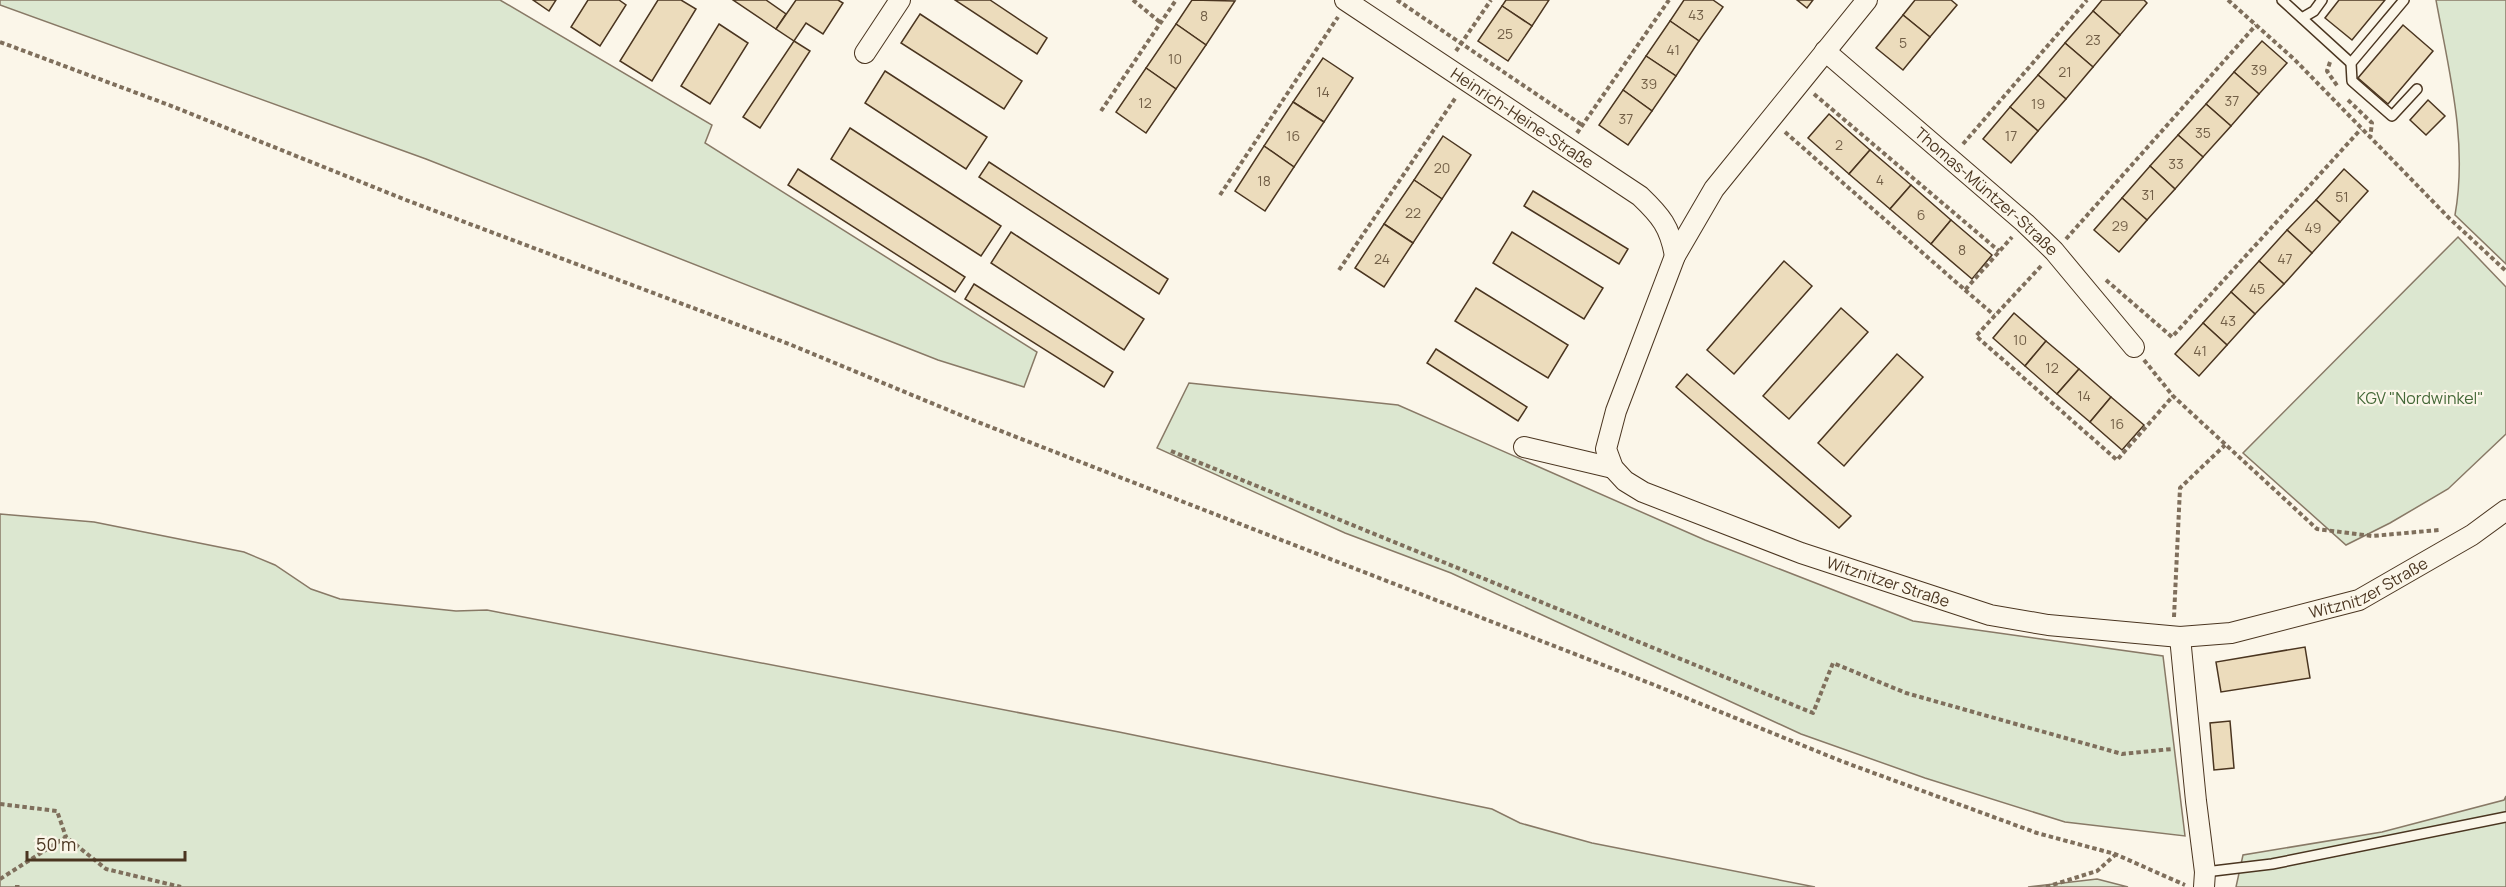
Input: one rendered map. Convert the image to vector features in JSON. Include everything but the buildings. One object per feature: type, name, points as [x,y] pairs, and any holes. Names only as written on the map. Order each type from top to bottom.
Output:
[{"type":"street","points":[[865,53],[900,0]]},
{"type":"street","points":[[1613,468],[1606,449],[1616,411],[1675,256],[1714,189],[1867,0]]},
{"type":"street","name":"Heinrich-Heine-Straße","points":[[1347,1],[1640,196],[1660,215],[1671,236],[1675,256]]},
{"type":"street","name":"Thomas-Müntzer-Straße","points":[[1826,51],[2025,223],[2054,251],[2134,347]]},
{"type":"street","name":"Witznitzer Straße","points":[[1524,447],[1613,468],[1625,481],[1643,492],[1680,507],[1801,553],[1989,615],[2048,625],[2177,637],[2231,633],[2359,600],[2472,535],[2506,510]]},
{"type":"street","points":[[2177,637],[2205,879]]},
{"type":"lane","points":[[2282,0],[2351,63]]},
{"type":"lane","points":[[2302,18],[2314,11],[2322,0]]},
{"type":"lane","points":[[2404,0],[2351,63],[2352,81],[2392,116],[2417,89]]},
{"type":"lane","points":[[2205,879],[2506,817]]},
{"type":"path","points":[[1133,0],[1161,23]]},
{"type":"path","points":[[1101,111],[1176,0]]},
{"type":"path","points":[[1397,0],[1582,125]]},
{"type":"path","points":[[1445,67],[1491,0]]},
{"type":"path","points":[[1567,147],[1669,0]]},
{"type":"path","points":[[1951,159],[2087,0]]},
{"type":"path","points":[[2228,0],[2294,59],[2449,218],[2506,272]]},
{"type":"path","points":[[1220,195],[1347,1]]},
{"type":"path","points":[[2173,396],[2117,460],[1976,336],[2256,25]]},
{"type":"path","points":[[0,42],[169,105],[406,200],[789,344],[970,419],[1641,679],[1841,761],[2037,832],[2115,854],[2167,879],[2191,887]]},
{"type":"path","points":[[1339,270],[1466,81]]},
{"type":"path","points":[[1811,92],[2000,251]]},
{"type":"path","points":[[1780,128],[1994,315]]},
{"type":"path","points":[[2099,274],[2172,337],[2361,129]]},
{"type":"path","points":[[1965,290],[2025,223]]},
{"type":"path","points":[[2134,347],[2173,396],[2317,529],[2372,536],[2440,529],[2472,535]]},
{"type":"path","points":[[2177,637],[2174,611],[2180,488],[2225,445]]},
{"type":"path","points":[[1171,451],[1813,713],[1833,663],[1906,693],[2122,754],[2190,747]]},
{"type":"path","points":[[0,804],[57,811],[66,837],[106,869],[181,887]]},
{"type":"path","points":[[0,879],[66,837]]},
{"type":"path","points":[[2046,887],[2097,871],[2115,854]]},
{"type":"green space","points":[[0,0],[500,0],[712,125],[705,143],[1037,352],[1024,387],[938,360],[426,159],[0,5]]},
{"type":"green space","points":[[2436,0],[2506,0],[2506,264],[2455,215],[2459,161],[2458,134],[2451,80]]},
{"type":"green space","name":"KGV \"Nordwinkel\"","points":[[2458,237],[2506,287],[2506,434],[2448,489],[2390,523],[2346,545],[2243,453]]},
{"type":"green space","points":[[1189,383],[1398,405],[1705,540],[1913,621],[2163,656],[2185,836],[2065,822],[1925,778],[1801,734],[1451,573],[1345,533],[1157,448]]},
{"type":"green space","points":[[0,514],[94,522],[244,552],[275,565],[311,589],[340,599],[456,611],[487,610],[1119,732],[1492,809],[1520,823],[1592,843],[1815,887],[0,887]]},
{"type":"green space","points":[[2506,796],[2506,887],[2236,887],[2243,855],[2382,832],[2504,800]]},
{"type":"green space","points":[[2097,879],[2128,887],[2028,887]]}]
